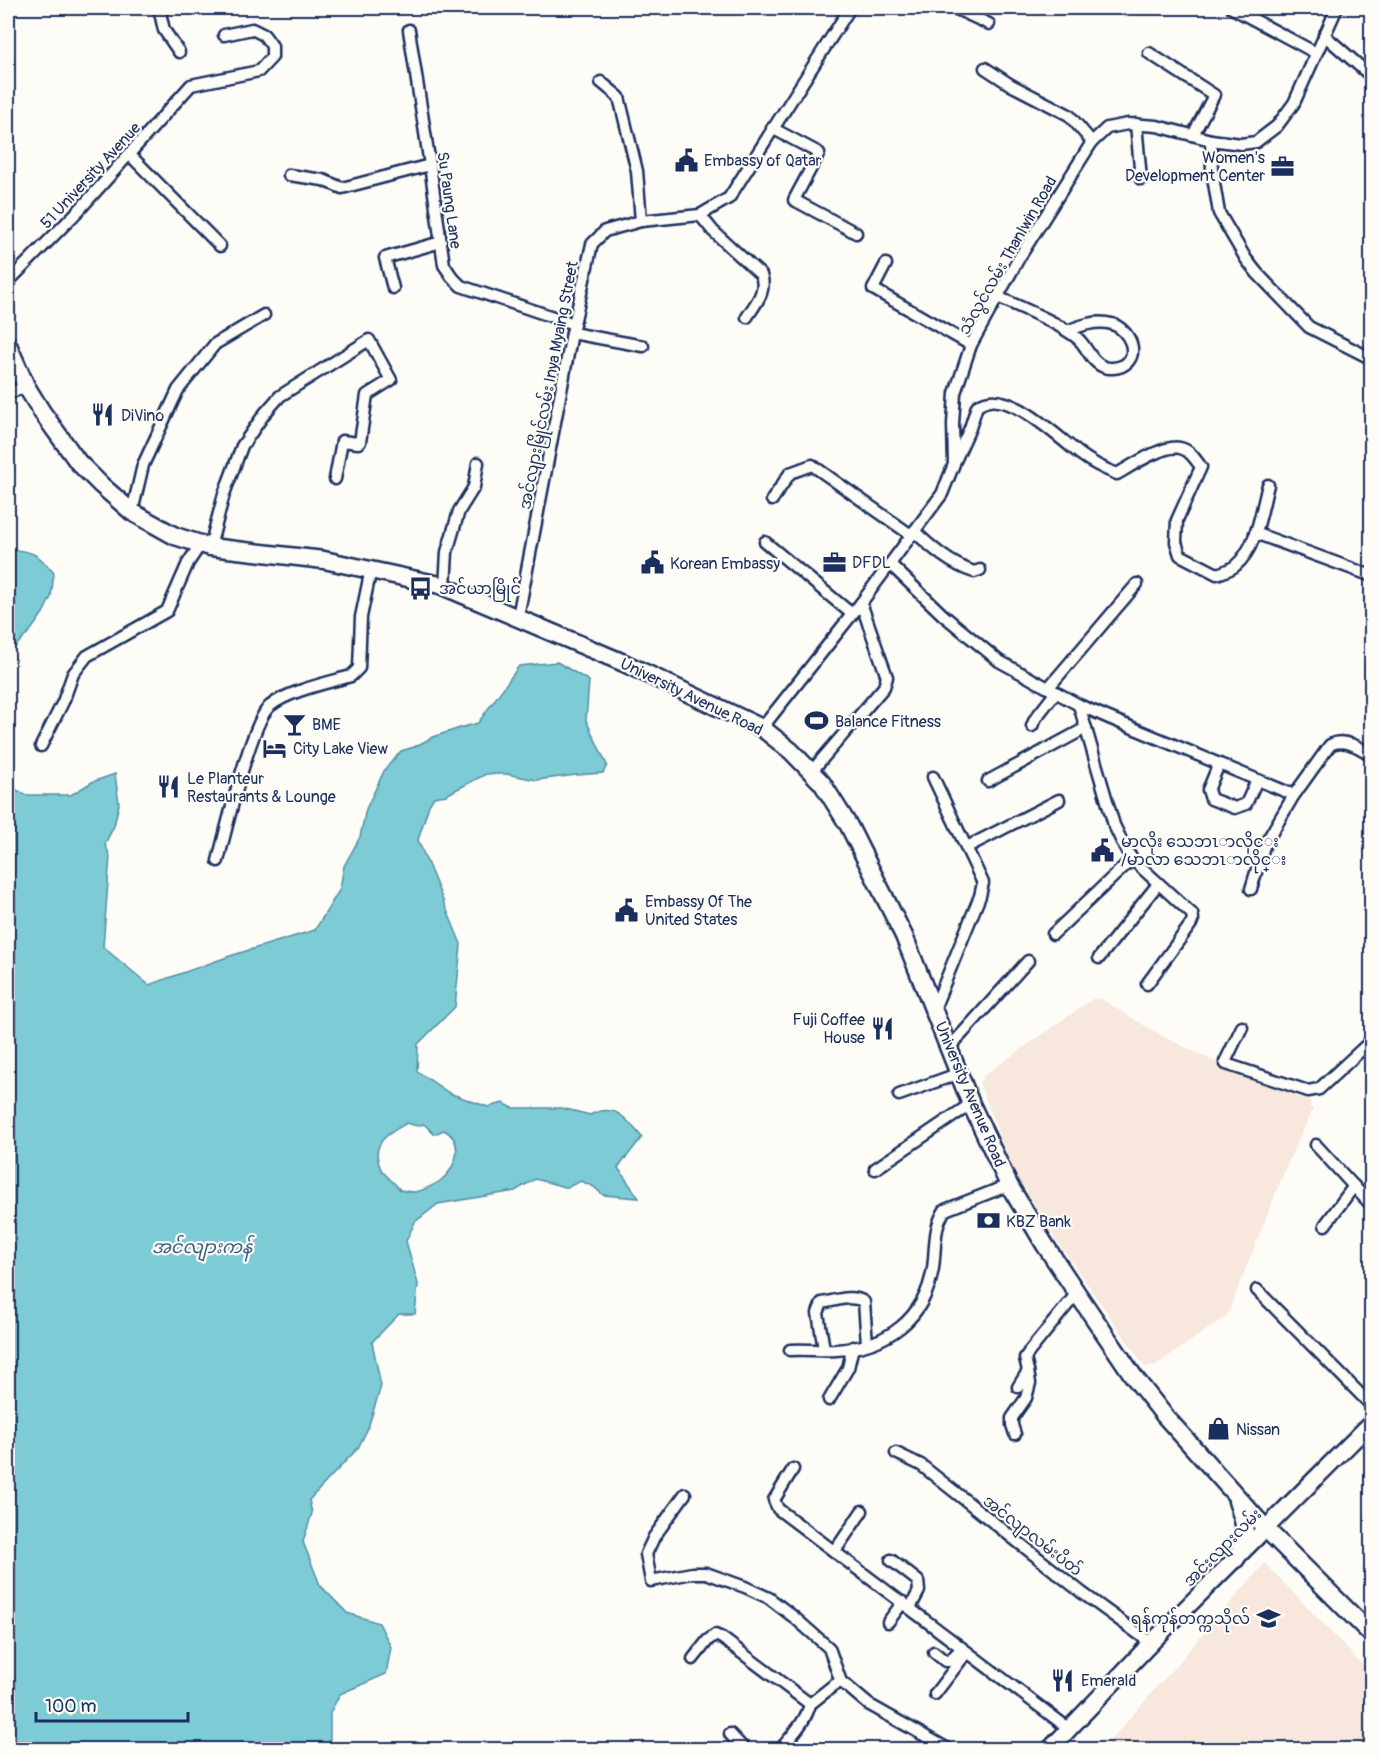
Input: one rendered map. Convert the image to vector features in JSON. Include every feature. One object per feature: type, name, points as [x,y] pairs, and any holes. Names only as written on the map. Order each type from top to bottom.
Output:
[{"type":"main road","name":"University Avenue Road","points":[[8,345],[26,386],[52,428],[78,462],[132,512],[175,536],[205,546],[324,560],[445,587],[624,663],[762,728],[791,751],[822,783],[849,826],[904,936],[972,1104],[1009,1185],[1077,1293],[1134,1377],[1164,1415],[1266,1529],[1371,1635]]},
{"type":"main road","name":"အင်းလျားလမ်း","points":[[1049,1749],[1150,1643],[1371,1422]]},
{"type":"main road","points":[[1235,1494],[1245,1529],[1244,1542],[1236,1559]]},
{"type":"street","points":[[159,8],[164,30],[179,52]]},
{"type":"street","name":"အင်လျားမြိုင်လမ်း Inya Myaing Street","points":[[518,617],[573,328],[592,244],[605,231],[641,221],[700,215],[729,198],[850,8]]},
{"type":"street","points":[[954,8],[989,24]]},
{"type":"street","points":[[1232,8],[1316,53]]},
{"type":"street","name":"သံလွင်လမ်း Thanlwin Road","points":[[762,728],[861,603],[942,495],[954,464],[955,393],[971,345],[1019,258],[1092,142],[1107,128],[1136,124],[1157,126],[1211,140],[1241,144],[1256,142],[1277,126],[1294,103],[1336,8]]},
{"type":"street","name":"51 University Avenue","points":[[8,282],[80,209],[191,86],[259,71],[272,57],[272,46],[268,40],[264,35],[252,29],[224,35]]},
{"type":"street","name":"Su Paung Lane","points":[[409,30],[444,265],[452,277],[461,286],[573,328],[643,346]]},
{"type":"street","points":[[1324,35],[1371,77]]},
{"type":"street","points":[[1149,53],[1214,95],[1192,135]]},
{"type":"street","points":[[985,68],[1011,86],[1069,115],[1092,142]]},
{"type":"street","points":[[601,82],[620,97],[637,171],[641,221]]},
{"type":"street","points":[[1136,124],[1141,179]]},
{"type":"street","points":[[772,128],[819,153],[794,200],[856,233]]},
{"type":"street","points":[[1211,140],[1212,171],[1219,213],[1246,260],[1309,327],[1371,359]]},
{"type":"street","points":[[130,155],[220,246]]},
{"type":"street","points":[[289,175],[323,180],[342,188],[430,165]]},
{"type":"street","points":[[700,215],[713,231],[761,275],[764,284],[760,296],[747,317]]},
{"type":"street","points":[[393,288],[385,258],[441,242]]},
{"type":"street","points":[[886,264],[873,289],[971,345]]},
{"type":"street","points":[[998,297],[1067,330],[1080,339],[1096,362],[1104,367],[1120,367],[1128,362],[1132,351],[1131,340],[1125,331],[1114,324],[1098,322],[1067,330]]},
{"type":"street","points":[[132,512],[143,465],[178,390],[215,344],[264,315]]},
{"type":"street","points":[[41,746],[63,702],[73,674],[87,656],[168,611],[188,563],[205,546],[242,446],[265,413],[280,396],[369,340],[391,380],[367,395],[359,443],[342,441],[335,479]]},
{"type":"street","points":[[8,394],[26,386]]},
{"type":"street","points":[[954,464],[977,406],[987,401],[1006,403],[1030,415],[1082,456],[1101,468],[1117,474],[1136,462],[1167,448],[1179,447],[1192,454],[1201,467],[1177,520],[1176,542],[1180,555],[1217,574],[1233,568],[1247,554],[1268,485]]},
{"type":"street","points":[[445,587],[447,552],[459,511],[474,487],[478,463]]},
{"type":"street","points":[[772,500],[790,473],[812,465],[913,533],[947,560],[974,572],[980,570]]},
{"type":"street","points":[[1255,533],[1371,576]]},
{"type":"street","points":[[765,542],[852,614]]},
{"type":"street","points":[[890,564],[943,615],[999,661],[1079,705],[1294,795]]},
{"type":"street","points":[[218,861],[256,729],[267,707],[281,698],[351,676],[359,668],[361,617],[371,569]]},
{"type":"street","points":[[1032,726],[1052,690],[1137,584]]},
{"type":"street","points":[[811,772],[884,687],[887,677],[861,603]]},
{"type":"street","points":[[1079,705],[1114,825],[1124,846],[1132,859],[1192,914],[1193,919],[1147,984]]},
{"type":"street","points":[[988,781],[1086,728]]},
{"type":"street","points":[[1251,888],[1264,846],[1294,795],[1330,745],[1336,742],[1349,743],[1371,756]]},
{"type":"street","points":[[1220,764],[1208,790],[1211,798],[1235,808],[1246,804],[1257,780]]},
{"type":"street","points":[[933,777],[982,883],[980,896],[934,1009]]},
{"type":"street","points":[[967,847],[1059,800]]},
{"type":"street","points":[[1053,934],[1132,859]]},
{"type":"street","points":[[1099,958],[1158,884]]},
{"type":"street","points":[[950,1047],[1028,961]]},
{"type":"street","points":[[1242,1027],[1226,1064],[1308,1091],[1319,1089],[1371,1040]]},
{"type":"street","points":[[899,1095],[960,1073]]},
{"type":"street","points":[[875,1169],[972,1104]]},
{"type":"street","points":[[1316,1145],[1371,1206]]},
{"type":"street","points":[[790,1350],[837,1350],[867,1344],[897,1330],[914,1314],[927,1293],[933,1267],[938,1219],[945,1210],[1009,1185]]},
{"type":"street","points":[[1325,1225],[1354,1186]]},
{"type":"street","points":[[1257,1290],[1371,1406]]},
{"type":"street","points":[[1015,1434],[1012,1418],[1026,1398],[1030,1383],[1025,1358],[1077,1293]]},
{"type":"street","points":[[824,1349],[818,1313],[822,1303],[851,1299],[864,1302],[867,1344]]},
{"type":"street","points":[[829,1400],[848,1368],[853,1347]]},
{"type":"street","points":[[1018,1387],[1028,1371]]},
{"type":"street","name":"အင်လျာလမ်းပိတ်","points":[[896,1453],[921,1465],[1081,1592],[1150,1643]]},
{"type":"street","points":[[794,1469],[774,1500],[778,1509],[1068,1728]]},
{"type":"street","points":[[685,1494],[654,1537],[646,1554],[651,1581],[692,1572],[706,1573],[769,1598],[829,1648],[841,1682],[868,1704],[950,1749]]},
{"type":"street","points":[[835,1551],[862,1511]]},
{"type":"street","points":[[888,1622],[919,1591],[918,1581],[891,1560]]},
{"type":"street","points":[[693,1659],[715,1635],[810,1704]]},
{"type":"street","points":[[934,1652],[945,1661],[949,1661],[964,1650]]},
{"type":"street","points":[[935,1694],[964,1650]]},
{"type":"street","points":[[780,1749],[795,1732],[808,1712],[810,1704],[834,1684],[841,1682]]},
{"type":"street","points":[[730,1734],[745,1749]]},
{"type":"shaded area","points":[[1094,998],[1096,1000],[1099,998],[1164,1037],[1251,1079],[1311,1102],[1310,1107],[1313,1109],[1288,1162],[1227,1316],[1153,1367],[1151,1365],[1146,1368],[1059,1244],[1012,1169],[979,1082],[983,1079],[982,1077]]},
{"type":"shaded area","name":"ရန်ကုန်တက္ကသိုလ်","points":[[1265,1563],[1371,1674],[1371,1749],[1103,1749]]},
{"type":"water","points":[[16,550],[29,552],[38,557],[54,573],[51,597],[43,613],[31,630],[10,652],[8,665],[8,558]]},
{"type":"water","name":"အင်လျားကန်","points":[[557,662],[589,681],[586,720],[607,765],[603,773],[537,780],[506,774],[486,774],[446,795],[434,797],[429,805],[418,840],[461,944],[455,1007],[418,1044],[417,1071],[449,1093],[488,1107],[503,1103],[513,1108],[562,1108],[590,1115],[607,1110],[620,1114],[642,1137],[618,1168],[639,1198],[603,1195],[594,1187],[581,1181],[565,1187],[535,1179],[515,1191],[438,1204],[415,1222],[406,1241],[418,1284],[415,1314],[399,1314],[372,1342],[381,1386],[368,1428],[358,1448],[309,1500],[312,1513],[303,1542],[320,1585],[347,1613],[379,1623],[391,1647],[386,1674],[340,1694],[330,1713],[330,1749],[8,1749],[8,785],[26,795],[71,795],[92,782],[115,774],[119,804],[114,826],[105,844],[110,856],[103,947],[149,985],[230,956],[315,930],[340,889],[344,866],[360,837],[366,809],[385,769],[401,751],[433,737],[478,723],[519,666]],"holes":[[[407,1123],[417,1126],[424,1124],[434,1134],[444,1130],[451,1135],[455,1141],[456,1155],[451,1170],[446,1176],[428,1188],[411,1192],[400,1190],[383,1172],[377,1153],[381,1142],[396,1129]]]},
{"type":"place","name":"Embassy of Qatar","points":[[686,160]]},
{"type":"place","name":"Women's Development Center","points":[[1283,166]]},
{"type":"place","name":"DiVino","points":[[103,415]]},
{"type":"place","name":"DFDL","points":[[834,562]]},
{"type":"place","name":"Korean Embassy","points":[[652,563]]},
{"type":"place","name":"အင်ယာမြိုင်","points":[[421,588]]},
{"type":"place","name":"Balance Fitness","points":[[817,721]]},
{"type":"place","name":"BME","points":[[294,724]]},
{"type":"place","name":"City Lake View","points":[[275,748]]},
{"type":"place","name":"Le Planteur Restaurants & Lounge","points":[[169,787]]},
{"type":"place","name":"မာလိုး သေဘၤာလိုင္း /မာလာ သေဘၤာလိုင္း","points":[[1103,850]]},
{"type":"place","name":"Embassy Of The United States","points":[[627,910]]},
{"type":"place","name":"Fuji Coffee House","points":[[883,1028]]},
{"type":"place","name":"KBZ Bank","points":[[988,1221]]},
{"type":"place","name":"Nissan","points":[[1218,1429]]},
{"type":"place","name":"ရန်ကုန်တက္ကသိုလ်","points":[[1268,1618]]},
{"type":"place","name":"Emerald","points":[[1063,1680]]}]
